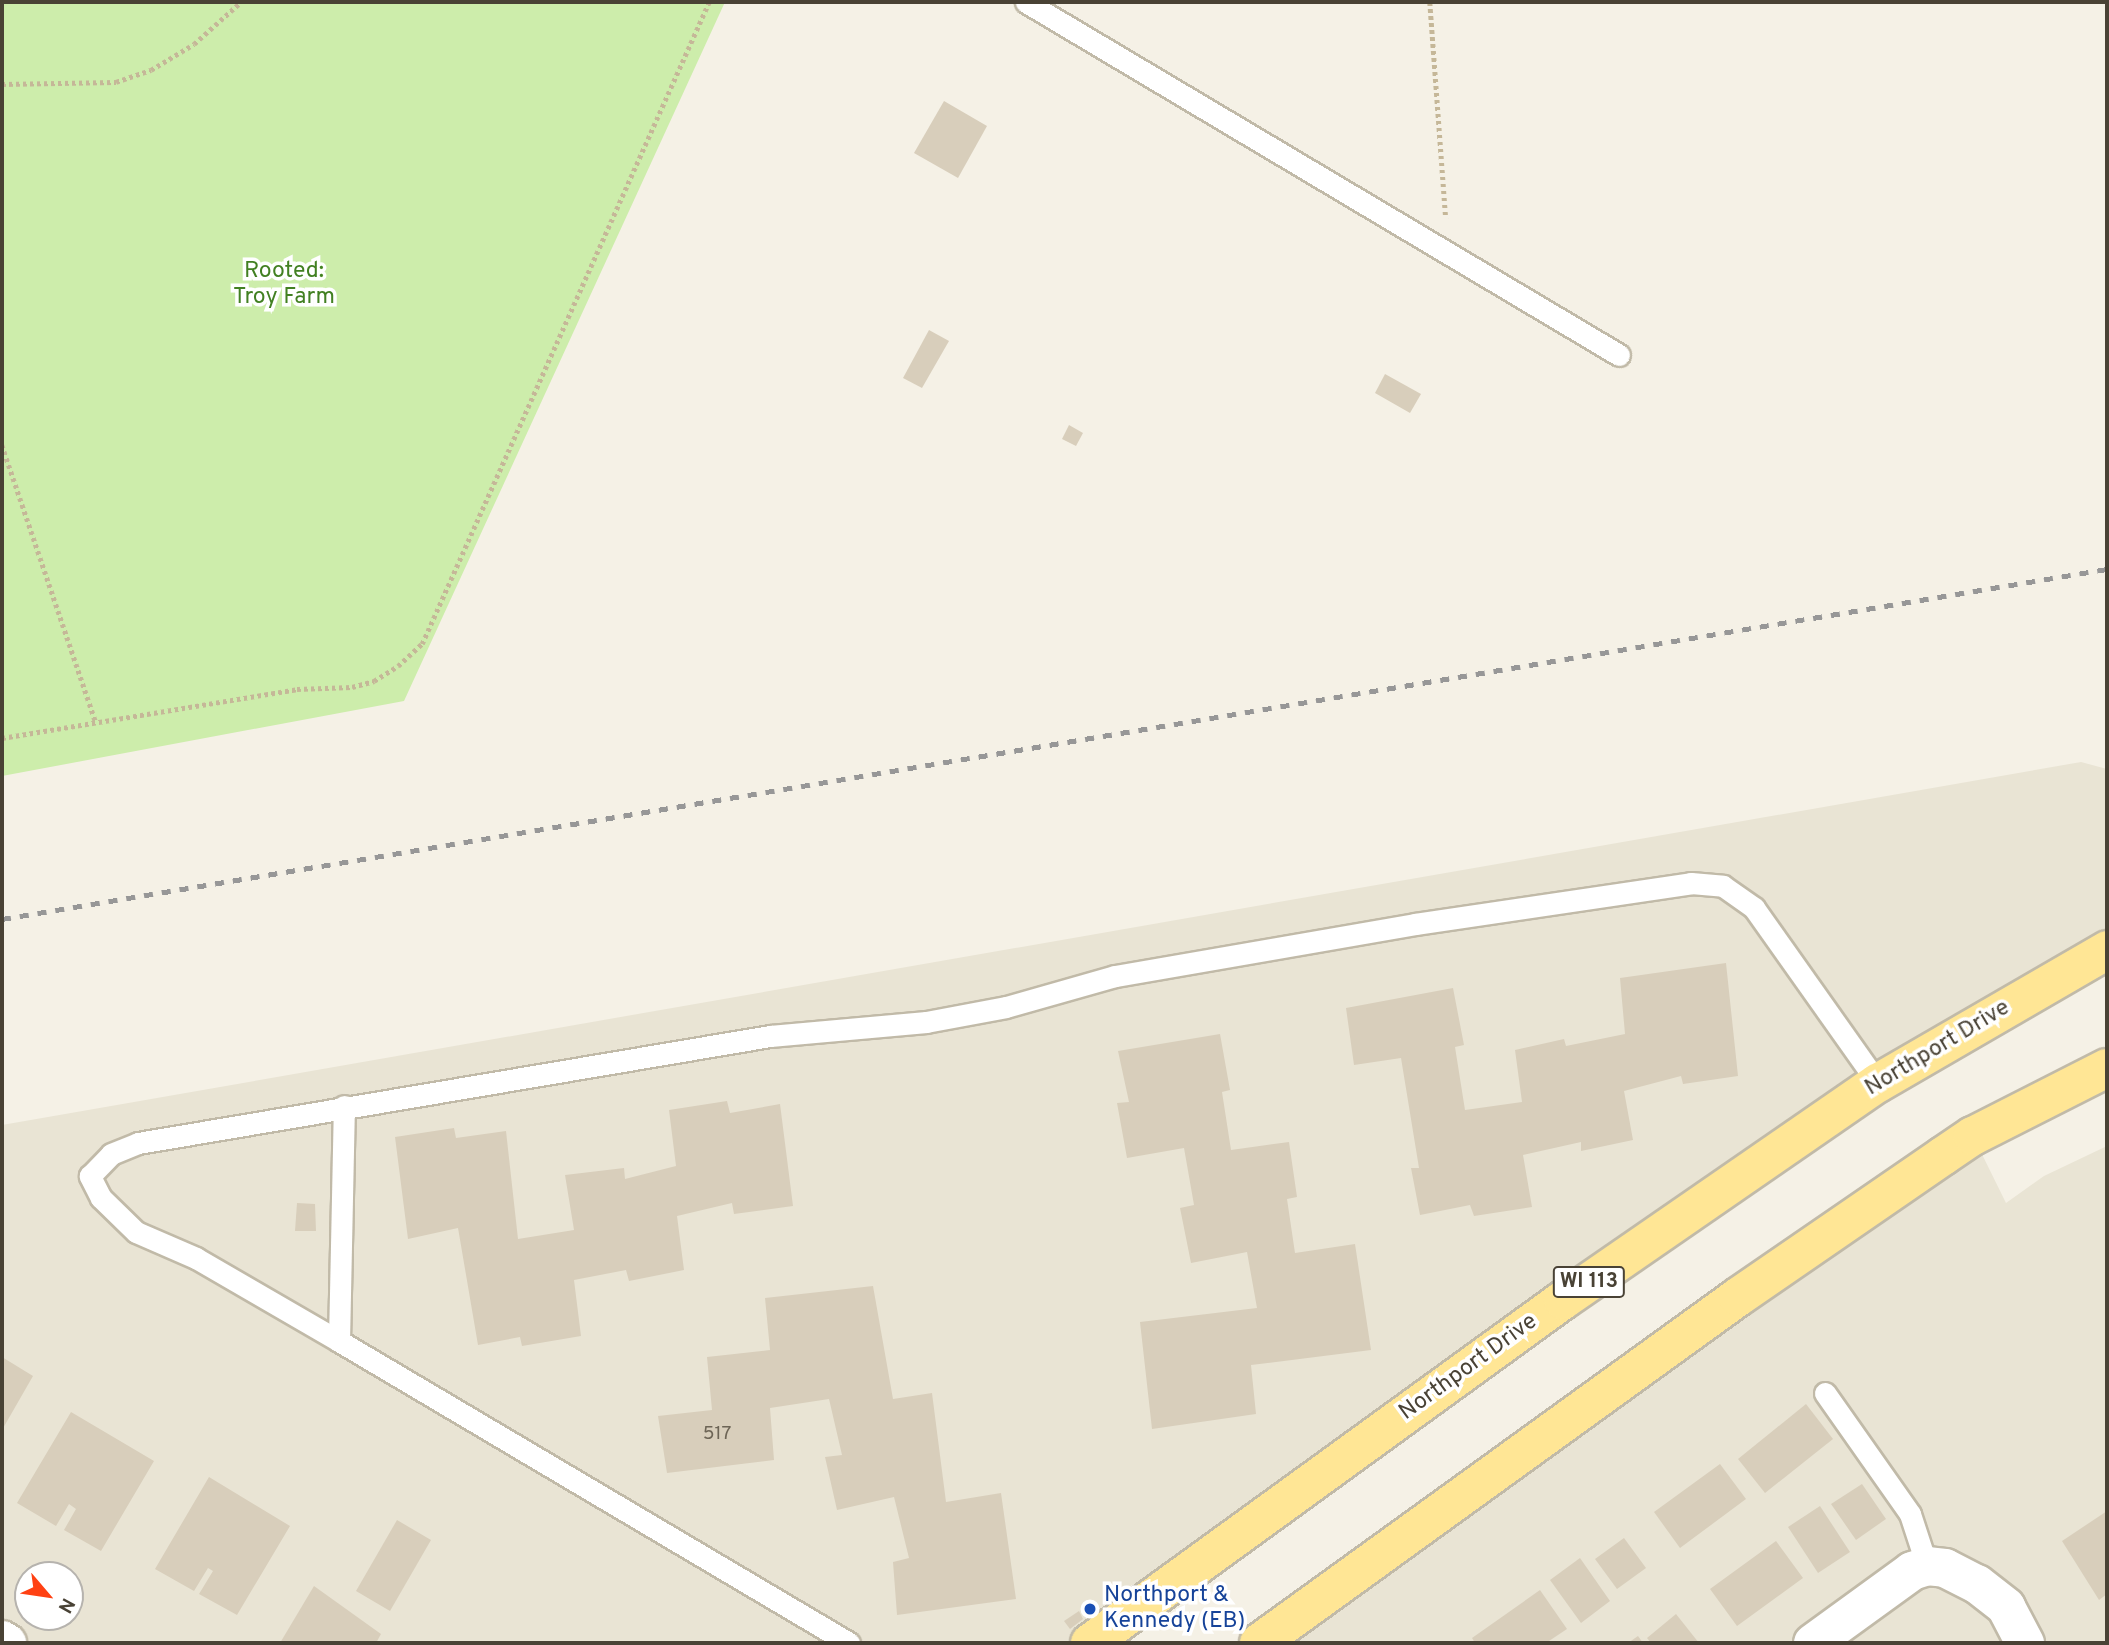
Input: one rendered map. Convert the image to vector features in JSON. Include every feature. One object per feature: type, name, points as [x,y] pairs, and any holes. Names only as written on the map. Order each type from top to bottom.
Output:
[{"type":"main road","name":"Northport Drive","points":[[1090,1643],[1563,1300],[1878,1083],[2107,950]]},
{"type":"main road","points":[[1259,1643],[1738,1297],[1943,1156],[1973,1136],[2107,1068]]},
{"type":"street","points":[[1813,1643],[1912,1571],[1936,1567],[1977,1584],[2006,1607],[2025,1643]]},
{"type":"street","points":[[2,1640],[7,1643]]},
{"type":"lane","points":[[1026,2],[1619,355]]},
{"type":"lane","points":[[849,1643],[195,1258],[136,1232],[101,1198],[90,1176],[111,1154],[138,1143],[770,1036],[926,1022],[1006,1007],[1115,976],[1428,922],[1691,883],[1723,886],[1754,908],[1878,1083]]},
{"type":"lane","points":[[338,1341],[344,1106]]},
{"type":"lane","points":[[1825,1393],[1910,1514],[1936,1567]]},
{"type":"path","points":[[2,83],[116,82],[151,70],[194,44],[241,2]]},
{"type":"path","points":[[2,738],[297,689],[352,687],[374,681],[422,644],[709,2]]},
{"type":"path","points":[[1430,2],[1449,254]]},
{"type":"path","points":[[2,445],[96,722]]},
{"type":"shaded area","points":[[2081,762],[2107,769],[2107,950],[1090,1643],[2,1643],[2,1125]]},
{"type":"shaded area","points":[[1973,1136],[2006,1203],[2044,1176],[2107,1146],[2107,1643],[1259,1643]]},
{"type":"green space","name":"Rooted: Troy Farm","points":[[2,2],[725,2],[404,701],[2,776]]},
{"type":"building","points":[[944,101],[987,126],[958,178],[914,153]]},
{"type":"building","points":[[929,330],[949,341],[922,388],[903,378]]},
{"type":"building","points":[[1385,374],[1421,394],[1410,413],[1375,393]]},
{"type":"building","points":[[1069,425],[1083,433],[1076,446],[1062,439]]},
{"type":"building","points":[[1726,963],[1738,1076],[1683,1084],[1681,1076],[1624,1091],[1633,1140],[1581,1151],[1581,1142],[1523,1155],[1532,1207],[1474,1216],[1470,1205],[1420,1215],[1411,1168],[1419,1168],[1401,1058],[1354,1065],[1346,1008],[1453,988],[1464,1045],[1455,1047],[1465,1110],[1522,1102],[1515,1050],[1564,1039],[1566,1046],[1625,1034],[1620,978]]},
{"type":"building","points":[[1220,1034],[1230,1090],[1222,1092],[1231,1150],[1289,1142],[1297,1197],[1287,1199],[1295,1253],[1355,1244],[1371,1350],[1251,1365],[1256,1414],[1152,1429],[1140,1322],[1257,1308],[1247,1252],[1191,1263],[1180,1208],[1194,1205],[1184,1148],[1127,1158],[1117,1103],[1129,1102],[1118,1051]]},
{"type":"building","points":[[727,1101],[730,1113],[780,1104],[793,1206],[734,1214],[732,1203],[677,1216],[684,1270],[629,1281],[626,1270],[574,1280],[581,1336],[522,1346],[520,1337],[478,1345],[458,1228],[408,1239],[395,1137],[454,1128],[456,1138],[506,1131],[518,1239],[574,1230],[565,1175],[624,1168],[625,1179],[676,1166],[669,1110]]},
{"type":"building","points":[[297,1203],[315,1204],[316,1231],[295,1231]]},
{"type":"building","points":[[873,1286],[893,1399],[932,1393],[946,1502],[1001,1493],[1016,1599],[897,1615],[893,1562],[909,1558],[894,1497],[837,1510],[825,1457],[842,1455],[829,1399],[770,1408],[774,1460],[667,1473],[658,1416],[712,1410],[707,1357],[770,1350],[765,1298]]},
{"type":"building","points":[[2,1357],[33,1376],[2,1430]]},
{"type":"building","points":[[1806,1404],[1833,1439],[1765,1493],[1738,1459]]},
{"type":"building","points":[[71,1412],[154,1461],[101,1551],[64,1530],[76,1509],[69,1504],[56,1526],[17,1503]]},
{"type":"building","points":[[1720,1464],[1746,1499],[1680,1548],[1654,1512]]},
{"type":"building","points":[[209,1477],[290,1526],[237,1615],[199,1594],[213,1571],[208,1568],[194,1591],[155,1569]]},
{"type":"building","points":[[1862,1484],[1886,1519],[1856,1540],[1831,1504]]},
{"type":"building","points":[[1820,1506],[1850,1552],[1818,1573],[1788,1527]]},
{"type":"building","points":[[2107,1511],[2107,1594],[2099,1600],[2062,1541]]},
{"type":"building","points":[[397,1520],[431,1540],[390,1611],[356,1591]]},
{"type":"building","points":[[1624,1538],[1646,1568],[1617,1589],[1595,1559]]},
{"type":"building","points":[[1776,1541],[1803,1578],[1737,1626],[1710,1589]]},
{"type":"building","points":[[1580,1558],[1610,1601],[1581,1623],[1550,1580]]},
{"type":"building","points":[[314,1586],[381,1634],[376,1643],[280,1643]]},
{"type":"building","points":[[1540,1590],[1567,1629],[1546,1643],[1475,1643],[1472,1638]]},
{"type":"building","points":[[1079,1611],[1083,1619],[1070,1629],[1064,1621]]},
{"type":"building","points":[[1676,1614],[1699,1643],[1651,1643],[1647,1638]]},
{"type":"building","points":[[1638,1636],[1643,1643],[1628,1643]]},
{"type":"railway","points":[[2,919],[2107,569]]},
{"type":"place","name":"Northport & Kennedy (EB)","points":[[1090,1609]]}]
